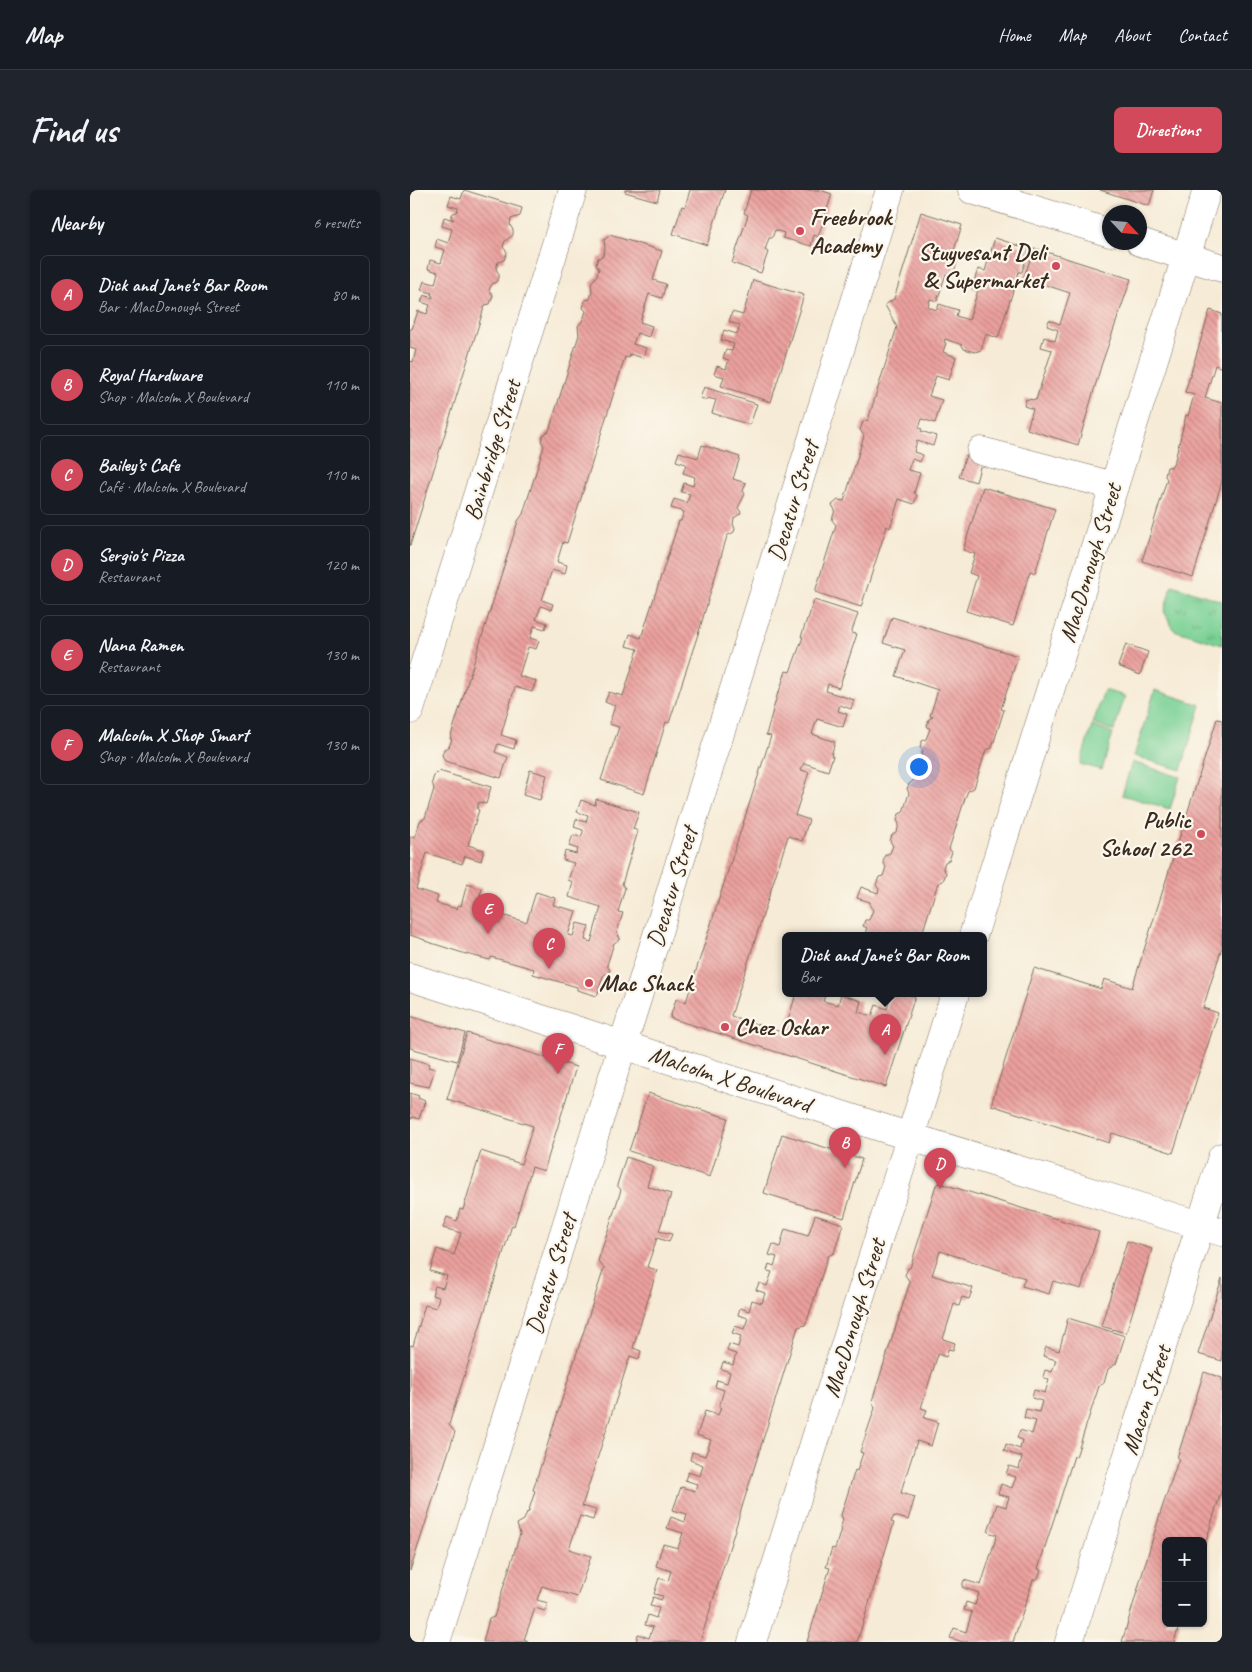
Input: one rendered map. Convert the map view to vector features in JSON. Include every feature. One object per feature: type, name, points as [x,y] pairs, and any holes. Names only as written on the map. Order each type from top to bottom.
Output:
[{"type":"street","name":"Bainbridge Street","points":[[410,710],[573,190]]},
{"type":"street","name":"Decatur Street","points":[[436,1642],[890,190]]},
{"type":"street","points":[[972,190],[1102,231]]},
{"type":"street","name":"MacDonough Street","points":[[974,932],[1207,190]]},
{"type":"street","points":[[1147,244],[1222,268]]},
{"type":"street","points":[[982,451],[1114,486]]},
{"type":"street","name":"Malcolm X Boulevard","points":[[410,977],[911,1137],[1211,1229]]},
{"type":"street","name":"MacDonough Street","points":[[752,1642],[954,997]]},
{"type":"street","name":"Macon Street","points":[[1069,1642],[1211,1229],[1222,1157]]},
{"type":"green space","points":[[1172,585],[1222,601],[1222,645],[1174,630],[1164,611]]},
{"type":"green space","points":[[1104,690],[1125,696],[1114,731],[1093,724]]},
{"type":"green space","points":[[1155,690],[1201,705],[1181,770],[1134,756]]},
{"type":"green space","points":[[1092,726],[1113,733],[1102,770],[1080,764]]},
{"type":"green space","points":[[1132,762],[1180,777],[1170,809],[1122,795]]},
{"type":"building","points":[[464,190],[522,208],[520,216],[511,219],[510,225],[513,235],[505,241],[503,247],[507,252],[504,260],[498,262],[496,269],[499,278],[492,284],[489,290],[493,295],[490,304],[485,305],[483,311],[410,546],[410,361],[413,362],[416,350],[410,348],[410,329],[412,329],[418,311],[427,314],[430,305],[421,302],[424,295],[433,298],[433,296],[431,295],[432,293],[421,290],[424,281],[435,284],[438,272],[428,269],[430,260],[441,263],[445,250],[435,247],[437,239],[448,243],[452,229],[442,226],[444,217],[454,220],[451,217],[453,213],[457,212],[458,208],[448,205],[451,196],[461,199]]},
{"type":"building","points":[[625,190],[660,190],[657,201],[625,192]]},
{"type":"building","points":[[690,190],[725,190],[707,245],[673,234],[682,206],[685,207]]},
{"type":"building","name":"Freebrook Academy","points":[[751,190],[820,190],[832,194],[818,237],[814,235],[811,246],[783,238],[784,233],[775,230],[772,238],[769,238],[765,250],[768,252],[761,273],[732,263],[748,215],[744,213]]},
{"type":"building","points":[[1100,190],[1154,190],[1149,206]]},
{"type":"building","points":[[921,212],[962,225],[952,257],[958,259],[953,276],[946,274],[937,301],[930,299],[928,307],[937,310],[939,304],[958,310],[956,316],[969,320],[978,290],[972,288],[978,269],[985,271],[995,238],[1029,249],[1022,272],[1019,272],[998,338],[986,334],[981,350],[975,352],[964,349],[962,345],[945,339],[944,342],[946,343],[943,352],[956,357],[949,380],[936,376],[929,396],[942,400],[935,423],[922,419],[919,428],[922,429],[921,431],[936,436],[933,446],[917,441],[914,452],[923,455],[920,462],[912,459],[908,470],[920,473],[914,493],[917,495],[914,504],[899,499],[890,528],[887,526],[861,607],[815,592],[836,525],[832,520],[835,510],[832,505],[838,500],[844,501],[864,436],[860,430],[863,422],[868,420],[897,327],[885,305],[894,299]]},
{"type":"building","points":[[610,235],[662,251],[653,280],[666,284],[662,298],[649,294],[640,322],[652,326],[649,337],[637,333],[633,344],[646,348],[643,358],[630,354],[629,358],[625,357],[567,543],[563,542],[557,562],[567,565],[565,574],[552,570],[542,600],[553,604],[551,610],[541,606],[536,619],[547,623],[545,629],[534,626],[530,638],[539,641],[536,649],[528,647],[519,676],[536,681],[532,692],[515,687],[501,735],[516,740],[514,749],[498,744],[495,752],[508,757],[501,778],[445,761],[442,755],[444,749],[449,747],[452,739],[450,739],[518,521],[523,514],[544,446],[541,441],[543,435],[549,431],[579,335],[578,326],[583,320],[586,311],[583,308],[585,300],[590,299],[591,283],[599,269],[596,265],[598,258],[603,256],[604,240]]},
{"type":"building","points":[[1034,248],[1131,279],[1101,366],[1078,445],[1027,429],[1033,409],[1024,406],[1026,399],[1036,400],[1052,350],[1041,347],[1044,337],[1055,341],[1058,330],[1047,326],[1049,320],[1060,324],[1070,293],[1024,278]]},
{"type":"building","points":[[753,280],[804,295],[771,402],[721,386],[724,377],[714,374],[717,366],[726,369],[729,360],[723,358],[726,350],[732,351],[734,344],[721,340],[724,330],[737,334],[740,325],[729,322],[732,312],[743,315]]},
{"type":"building","points":[[1210,310],[1222,314],[1222,368],[1215,365],[1205,398],[1222,403],[1222,481],[1193,577],[1142,561],[1167,479],[1165,476],[1167,467],[1171,467],[1175,460],[1186,415],[1188,416],[1194,395],[1185,392]]},
{"type":"building","points":[[704,387],[757,404],[750,425],[712,413],[716,400],[700,398]]},
{"type":"building","points":[[702,445],[740,457],[733,479],[746,483],[743,491],[745,494],[738,508],[741,512],[734,518],[734,532],[727,536],[700,628],[669,723],[666,722],[644,794],[601,780],[619,727],[609,724],[615,706],[605,702],[609,692],[623,696],[638,649],[626,646],[630,634],[641,638],[679,521],[681,521],[684,512],[671,508],[674,499],[687,503],[690,494],[681,492],[684,483],[693,486],[695,477],[683,473],[686,464],[676,461],[679,452],[698,458]]},
{"type":"building","points":[[966,455],[982,460],[976,482],[959,477]]},
{"type":"building","points":[[983,487],[1055,509],[1035,573],[1030,571],[1013,626],[966,611],[977,576],[969,573],[975,554],[963,550]]},
{"type":"building","points":[[814,600],[858,614],[851,633],[857,634],[839,688],[828,684],[826,691],[854,700],[851,709],[840,705],[838,711],[847,714],[843,727],[817,719],[812,734],[835,742],[831,756],[833,756],[828,771],[804,763],[801,770],[809,772],[795,815],[809,820],[802,841],[788,836],[731,1016],[784,1033],[795,997],[825,997],[823,1001],[838,1005],[840,997],[850,997],[861,1001],[858,1012],[872,1016],[876,1005],[887,1009],[890,997],[915,997],[886,1087],[670,1018],[676,999],[686,1002],[771,736],[766,735],[778,692],[786,671],[790,672]]},
{"type":"building","points":[[892,617],[1018,656],[1001,709],[1004,710],[992,748],[986,750],[974,788],[968,791],[965,798],[949,849],[952,852],[943,868],[946,873],[943,881],[938,883],[923,932],[866,932],[867,928],[863,926],[865,920],[869,920],[873,910],[870,902],[857,898],[861,887],[878,893],[879,889],[876,885],[879,877],[883,876],[886,867],[883,862],[885,855],[890,853],[893,846],[890,841],[892,835],[897,832],[899,824],[897,820],[899,814],[903,812],[909,793],[907,789],[913,781],[916,772],[914,769],[916,762],[920,760],[923,751],[920,747],[930,729],[927,726],[929,719],[933,717],[930,716],[938,690],[896,676],[905,650],[883,643]]},
{"type":"building","points":[[1126,644],[1148,652],[1140,675],[1118,666]]},
{"type":"building","name":"Public School 262","points":[[1217,719],[1222,720],[1222,947],[1203,1008],[1218,1013],[1173,1153],[1112,1133],[1109,1143],[991,1105],[1034,968],[1101,989],[1104,979],[1132,988]]},
{"type":"building","points":[[530,770],[547,775],[540,800],[523,795]]},
{"type":"building","points":[[439,771],[491,787],[486,804],[479,802],[477,809],[479,810],[468,845],[484,850],[481,861],[465,856],[462,864],[427,853],[416,889],[438,896],[436,903],[457,909],[458,905],[461,906],[467,884],[482,889],[475,910],[479,911],[480,908],[525,922],[527,921],[536,892],[555,898],[553,905],[576,911],[568,935],[573,936],[577,923],[589,926],[585,940],[591,942],[601,907],[569,897],[573,882],[568,880],[574,863],[563,860],[565,851],[576,854],[578,849],[569,846],[573,835],[581,837],[583,832],[583,830],[574,827],[576,819],[586,822],[588,815],[577,812],[581,800],[595,805],[596,799],[639,812],[633,829],[638,831],[622,884],[625,888],[618,912],[623,913],[617,932],[620,939],[614,943],[607,965],[610,971],[603,976],[597,996],[577,990],[577,987],[533,974],[534,969],[491,957],[490,960],[466,954],[410,935],[410,837],[415,836],[420,821],[425,818],[434,789],[432,782],[434,776]]},
{"type":"building","points":[[410,1016],[465,1033],[457,1061],[410,1048]]},
{"type":"building","points":[[467,1033],[576,1067],[544,1171],[532,1167],[514,1226],[512,1225],[451,1418],[449,1425],[455,1432],[410,1571],[410,1345],[413,1346],[425,1305],[436,1308],[439,1297],[432,1295],[435,1286],[443,1288],[447,1276],[430,1271],[437,1249],[454,1255],[461,1233],[443,1228],[447,1217],[457,1221],[460,1209],[463,1210],[481,1151],[521,1164],[533,1126],[447,1099]]},
{"type":"building","points":[[410,1058],[429,1064],[428,1067],[435,1069],[429,1087],[410,1083]]},
{"type":"building","points":[[410,1093],[419,1096],[418,1098],[425,1101],[419,1119],[410,1118]]},
{"type":"building","points":[[648,1093],[728,1118],[710,1177],[629,1151]]},
{"type":"building","points":[[782,1134],[862,1159],[844,1218],[764,1193]]},
{"type":"building","points":[[626,1157],[653,1166],[647,1186],[671,1194],[659,1231],[672,1234],[669,1242],[657,1238],[647,1267],[657,1270],[633,1348],[641,1351],[639,1359],[630,1356],[582,1506],[596,1510],[593,1520],[580,1516],[569,1549],[591,1556],[577,1597],[542,1586],[537,1600],[548,1603],[545,1611],[535,1608],[524,1640],[528,1642],[483,1642],[489,1619],[494,1617],[520,1534],[517,1524],[524,1520],[528,1513],[535,1491],[533,1490],[604,1268],[598,1261],[621,1190],[617,1185]]},
{"type":"building","points":[[940,1183],[1099,1232],[1081,1289],[1053,1281],[1049,1294],[1022,1286],[1025,1278],[940,1251],[932,1275],[973,1288],[969,1299],[962,1297],[959,1306],[954,1304],[943,1339],[955,1343],[953,1350],[948,1349],[946,1357],[938,1354],[921,1408],[927,1410],[924,1418],[938,1422],[931,1446],[917,1441],[903,1485],[901,1493],[915,1497],[908,1520],[894,1516],[891,1522],[894,1523],[857,1642],[807,1642],[830,1568],[826,1567],[832,1548],[835,1549],[841,1529],[843,1520],[841,1515],[855,1470],[857,1471],[863,1453],[860,1452],[875,1408],[872,1401],[910,1282],[905,1275],[908,1268],[910,1268],[936,1185]]},
{"type":"building","points":[[815,1215],[843,1224],[834,1253],[828,1256],[805,1325],[798,1327],[700,1642],[636,1642],[638,1634],[649,1638],[653,1627],[645,1625],[648,1615],[656,1618],[659,1608],[650,1606],[653,1597],[661,1600],[663,1596],[654,1594],[659,1578],[668,1581],[671,1571],[656,1566],[663,1544],[678,1548],[683,1533],[667,1528],[671,1517],[685,1522],[687,1514],[673,1510],[681,1487],[695,1491],[697,1484],[685,1480],[688,1472],[700,1476],[703,1465],[690,1460],[692,1452],[705,1456],[711,1440],[697,1435],[705,1411],[718,1415],[721,1408],[719,1407],[724,1390],[715,1387],[717,1380],[727,1383],[730,1372],[721,1369],[723,1362],[733,1365],[736,1354],[727,1351],[729,1344],[738,1347],[741,1336],[732,1333],[735,1326],[744,1329],[748,1318],[738,1315],[740,1308],[749,1311],[752,1300],[762,1303],[765,1293],[756,1290],[759,1283],[767,1286],[772,1272],[767,1271],[769,1264],[774,1266],[777,1257],[769,1255],[773,1244],[780,1247],[785,1229],[808,1236]]},
{"type":"building","points":[[1127,1241],[1152,1249],[1126,1333],[1101,1326]]},
{"type":"building","points":[[1222,1278],[1222,1361],[1198,1354]]},
{"type":"building","points":[[1068,1318],[1125,1336],[1116,1364],[1108,1369],[1104,1383],[1099,1386],[1076,1457],[1074,1456],[1038,1569],[1041,1570],[1038,1578],[1033,1580],[1013,1642],[963,1642],[950,1638],[954,1628],[966,1632],[972,1612],[964,1610],[966,1602],[975,1605],[979,1593],[962,1587],[964,1580],[981,1585],[997,1535],[988,1532],[997,1504],[1006,1507],[1009,1497],[998,1494],[1001,1484],[1012,1488],[1016,1477],[1006,1474],[1009,1466],[1019,1469],[1022,1457],[1004,1451],[1006,1444],[1020,1449],[1022,1440],[1017,1438],[1020,1430],[1032,1434],[1036,1421],[1024,1418],[1026,1409],[1039,1412],[1042,1401],[1032,1398],[1034,1390],[1045,1393],[1049,1380],[1043,1377],[1045,1370],[1052,1372],[1056,1360],[1043,1356],[1046,1347],[1059,1351]]},
{"type":"building","points":[[1204,1372],[1222,1378],[1222,1489],[1207,1538],[1162,1537],[1162,1627],[1179,1627],[1174,1642],[1122,1642],[1161,1511],[1179,1458],[1177,1458]]},
{"type":"place","name":"Freebrook Academy","points":[[800,231]]},
{"type":"place","name":"Stuyvesant Deli & Supermarket","points":[[1056,266]]},
{"type":"place","name":"Public School 262","points":[[1201,834]]},
{"type":"place","name":"Nana Ramen","points":[[488,934]]},
{"type":"place","name":"Bailey’s Cafe","points":[[549,969]]},
{"type":"place","name":"Mac Shack","points":[[589,983]]},
{"type":"place","name":"Chez Oskar","points":[[725,1027]]},
{"type":"place","name":"Dick and Jane's Bar Room","points":[[885,1055]]},
{"type":"place","name":"Malcolm X Shop Smart","points":[[558,1074]]},
{"type":"place","name":"Royal Hardware","points":[[845,1168]]},
{"type":"place","name":"Sergio's Pizza","points":[[940,1189]]}]
